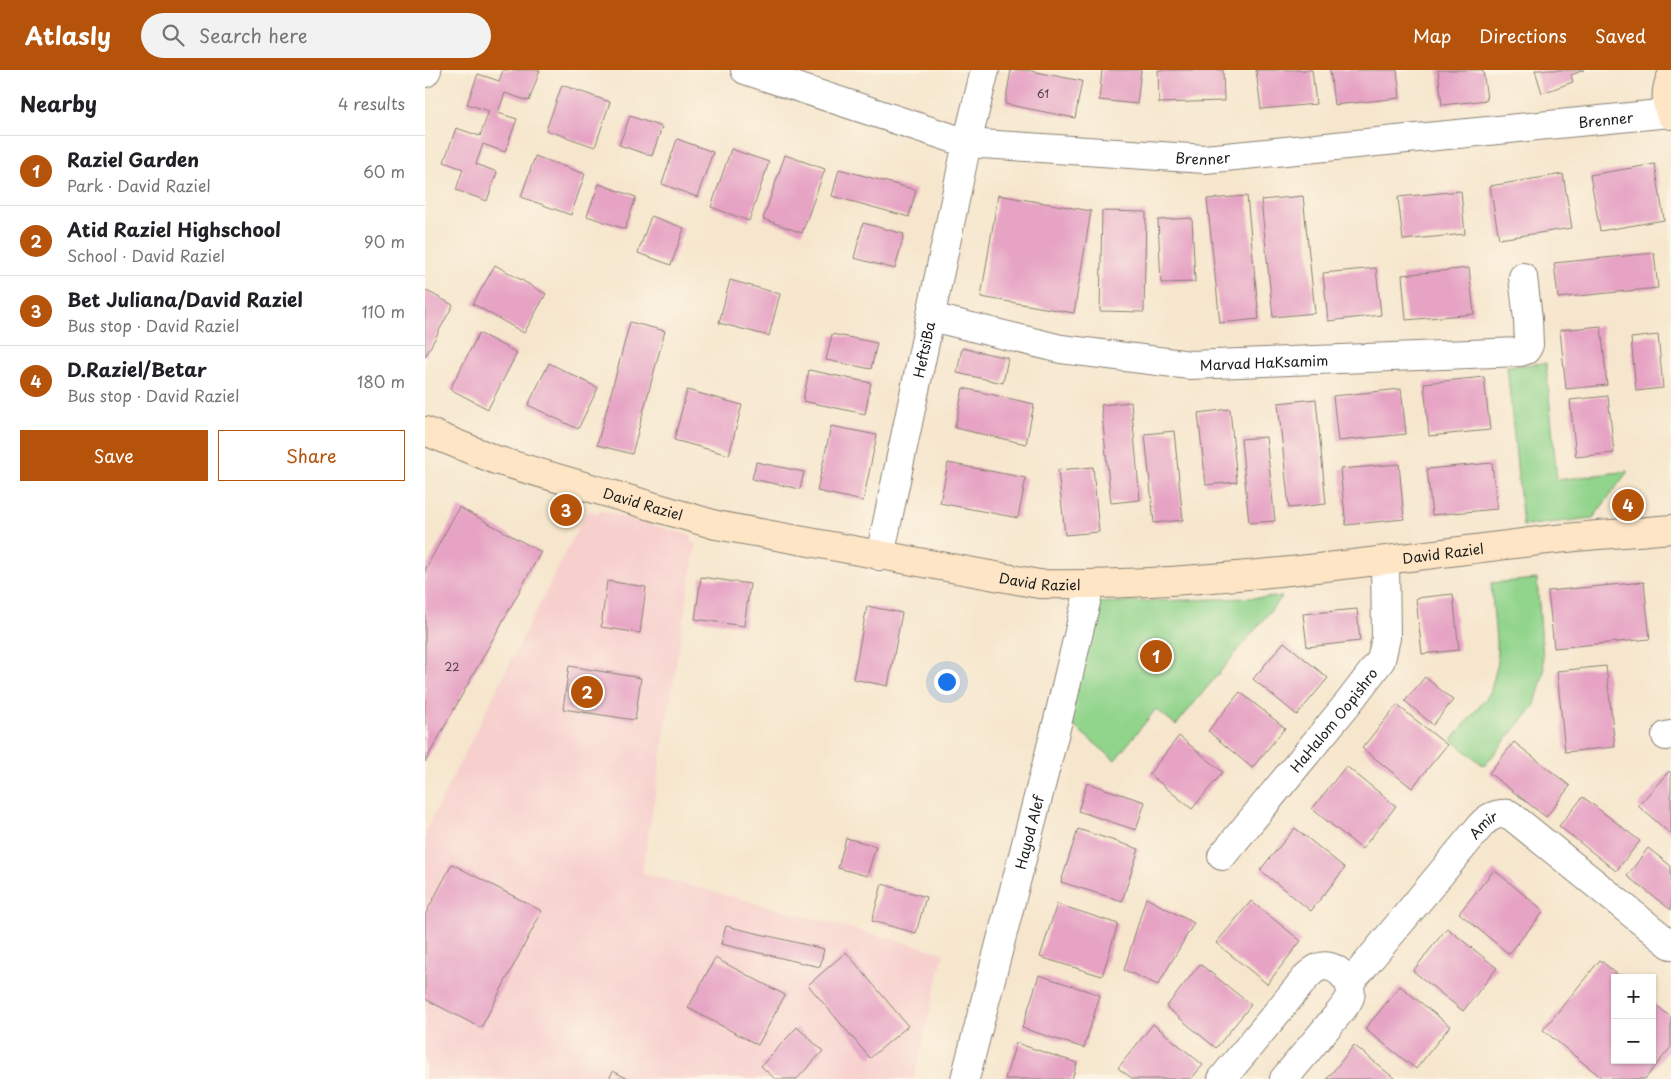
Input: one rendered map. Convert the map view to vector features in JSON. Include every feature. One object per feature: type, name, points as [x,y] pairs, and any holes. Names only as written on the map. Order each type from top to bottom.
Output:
[{"type":"street","name":"Brenner","points":[[745,70],[967,143],[1205,159],[1670,114]]},
{"type":"street","name":"HeftsiBa","points":[[881,556],[967,143],[985,70]]},
{"type":"street","points":[[1670,114],[1666,101],[1666,89],[1671,77]]},
{"type":"street","name":"Marvad HaKsamim","points":[[931,317],[1061,349],[1191,365],[1520,352],[1529,345],[1523,277]]},
{"type":"street","name":"David Raziel","points":[[425,431],[496,460],[715,525],[1039,584],[1090,585],[1280,573],[1547,540],[1671,529]]},
{"type":"street","name":"HaHalom Oopishro","points":[[1222,856],[1349,702],[1381,660],[1386,638],[1385,561]]},
{"type":"street","name":"Hayod Alef","points":[[965,1079],[1056,730],[1090,585]]},
{"type":"street","name":"Amir","points":[[1345,978],[1353,977],[1361,970],[1481,825],[1492,816],[1500,813],[1509,814],[1671,945]]},
{"type":"street","points":[[1222,1079],[1308,975],[1318,967],[1328,966],[1345,978],[1350,986],[1351,996],[1284,1079]]},
{"type":"shaded area","points":[[587,510],[598,514],[600,510],[691,536],[691,542],[696,544],[642,873],[944,953],[914,1079],[425,1079],[425,832]]},
{"type":"green space","points":[[1546,363],[1557,480],[1628,471],[1593,518],[1523,526],[1507,366]]},
{"type":"green space","points":[[1537,579],[1544,671],[1535,705],[1484,766],[1452,740],[1490,693],[1498,663],[1491,583]]},
{"type":"green space","points":[[1282,597],[1176,725],[1156,709],[1115,760],[1064,718],[1090,603]]},
{"type":"building","points":[[503,70],[540,70],[529,101],[505,93],[498,113],[517,119],[505,152],[483,144],[476,164],[497,172],[487,201],[456,190],[463,169],[444,162],[456,128],[480,136],[489,111],[467,104],[478,74],[499,81]]},
{"type":"building","points":[[1011,70],[1026,70],[1082,81],[1075,118],[1005,104]]},
{"type":"building","points":[[1102,70],[1141,70],[1137,104],[1099,100]]},
{"type":"building","points":[[1158,70],[1223,70],[1224,101],[1159,103]]},
{"type":"building","points":[[1256,70],[1312,70],[1316,104],[1261,109]]},
{"type":"building","points":[[1330,70],[1397,70],[1400,98],[1334,105]]},
{"type":"building","points":[[1438,70],[1483,70],[1487,100],[1442,105]]},
{"type":"building","points":[[1535,70],[1584,70],[1571,75],[1573,82],[1542,93]]},
{"type":"building","points":[[562,85],[610,102],[595,147],[546,130]]},
{"type":"building","points":[[630,116],[662,127],[652,156],[619,145]]},
{"type":"building","points":[[677,139],[713,152],[697,197],[662,184]]},
{"type":"building","points":[[731,149],[769,162],[749,221],[711,207]]},
{"type":"building","points":[[785,155],[825,169],[802,233],[763,219]]},
{"type":"building","points":[[535,156],[585,174],[571,215],[521,197]]},
{"type":"building","points":[[1655,164],[1664,220],[1600,231],[1590,175]]},
{"type":"building","points":[[839,169],[916,190],[909,217],[832,196]]},
{"type":"building","points":[[1563,174],[1572,228],[1499,239],[1490,186]]},
{"type":"building","points":[[599,184],[636,197],[625,229],[587,216]]},
{"type":"building","points":[[1461,191],[1465,234],[1403,240],[1398,197]]},
{"type":"building","points":[[998,195],[1091,211],[1074,313],[981,297]]},
{"type":"building","points":[[1247,196],[1259,319],[1220,323],[1207,199]]},
{"type":"building","points":[[1303,196],[1315,313],[1273,317],[1261,200]]},
{"type":"building","points":[[1102,211],[1146,212],[1144,312],[1100,311]]},
{"type":"building","points":[[651,216],[684,228],[671,265],[638,253]]},
{"type":"building","points":[[1192,218],[1195,282],[1161,283],[1158,220]]},
{"type":"building","points":[[863,223],[904,234],[895,269],[854,258]]},
{"type":"building","points":[[1654,253],[1658,288],[1558,298],[1554,263]]},
{"type":"building","points":[[495,265],[546,294],[524,333],[473,304]]},
{"type":"building","points":[[1376,268],[1381,315],[1328,321],[1323,273]]},
{"type":"building","points":[[1469,268],[1474,314],[1406,320],[1402,275]]},
{"type":"building","points":[[730,280],[780,294],[769,336],[719,323]]},
{"type":"building","points":[[425,290],[453,305],[425,357]]},
{"type":"building","points":[[630,322],[665,331],[632,454],[597,445]]},
{"type":"building","points":[[1601,326],[1607,385],[1566,389],[1560,330]]},
{"type":"building","points":[[479,333],[517,353],[488,409],[450,389]]},
{"type":"building","points":[[832,334],[877,343],[871,369],[826,360]]},
{"type":"building","points":[[1658,335],[1663,388],[1636,391],[1631,338]]},
{"type":"building","points":[[962,348],[1008,358],[1003,383],[957,373]]},
{"type":"building","points":[[549,363],[598,388],[578,429],[528,405]]},
{"type":"building","points":[[809,370],[871,383],[865,414],[803,401]]},
{"type":"building","points":[[1484,377],[1490,430],[1429,436],[1424,383]]},
{"type":"building","points":[[963,388],[1034,404],[1026,444],[955,428]]},
{"type":"building","points":[[1401,389],[1406,434],[1338,441],[1333,396]]},
{"type":"building","points":[[687,390],[742,405],[729,455],[674,440]]},
{"type":"building","points":[[1608,396],[1614,453],[1576,457],[1570,400]]},
{"type":"building","points":[[1316,399],[1326,504],[1289,508],[1278,403]]},
{"type":"building","points":[[1131,402],[1140,500],[1111,503],[1101,405]]},
{"type":"building","points":[[1230,409],[1237,482],[1206,485],[1198,413]]},
{"type":"building","points":[[831,426],[877,435],[863,501],[817,491]]},
{"type":"building","points":[[1174,431],[1183,520],[1154,523],[1145,434]]},
{"type":"building","points":[[1266,437],[1275,521],[1249,523],[1241,439]]},
{"type":"building","points":[[756,462],[804,472],[800,489],[752,479]]},
{"type":"building","points":[[948,463],[1026,478],[1018,518],[940,503]]},
{"type":"building","points":[[1492,463],[1497,509],[1432,515],[1427,469]]},
{"type":"building","points":[[1399,464],[1404,519],[1346,525],[1340,469]]},
{"type":"building","points":[[1093,467],[1099,532],[1065,535],[1058,470]]},
{"type":"building","points":[[459,507],[541,552],[425,762],[425,570]]},
{"type":"building","points":[[701,577],[750,584],[744,626],[695,619]]},
{"type":"building","points":[[607,581],[646,587],[640,633],[601,627]]},
{"type":"building","points":[[1644,582],[1650,639],[1554,648],[1548,591]]},
{"type":"building","points":[[1453,594],[1459,650],[1422,654],[1416,598]]},
{"type":"building","points":[[867,606],[902,613],[888,686],[853,679]]},
{"type":"building","points":[[1357,609],[1360,641],[1307,647],[1303,614]]},
{"type":"building","points":[[1284,642],[1328,678],[1297,715],[1253,679]]},
{"type":"building","points":[[569,666],[641,678],[635,720],[563,709]]},
{"type":"building","points":[[1606,666],[1615,747],[1565,752],[1557,671]]},
{"type":"building","points":[[1425,677],[1453,700],[1433,725],[1405,701]]},
{"type":"building","points":[[1240,692],[1285,728],[1252,768],[1208,731]]},
{"type":"building","points":[[1397,705],[1447,745],[1412,788],[1362,748]]},
{"type":"building","points":[[1179,736],[1223,772],[1192,809],[1149,774]]},
{"type":"building","points":[[1514,742],[1570,786],[1546,817],[1489,773]]},
{"type":"building","points":[[1346,766],[1396,806],[1362,849],[1312,809]]},
{"type":"building","points":[[1669,771],[1671,773],[1671,834],[1638,806]]},
{"type":"building","points":[[1087,783],[1145,802],[1136,830],[1078,811]]},
{"type":"building","points":[[1583,797],[1640,841],[1616,871],[1559,826]]},
{"type":"building","points":[[1295,828],[1345,868],[1311,911],[1260,870]]},
{"type":"building","points":[[1078,829],[1139,849],[1122,901],[1061,882]]},
{"type":"building","points":[[846,838],[876,846],[867,876],[838,868]]},
{"type":"building","points":[[1648,848],[1671,866],[1671,910],[1627,876]]},
{"type":"building","points":[[452,864],[542,911],[481,1028],[425,999],[425,915]]},
{"type":"building","points":[[1494,870],[1544,911],[1509,954],[1459,913]]},
{"type":"building","points":[[882,884],[926,897],[916,933],[872,921]]},
{"type":"building","points":[[1146,898],[1194,923],[1158,985],[1124,970]]},
{"type":"building","points":[[1251,901],[1301,941],[1267,984],[1216,943]]},
{"type":"building","points":[[1057,904],[1118,924],[1102,976],[1040,957]]},
{"type":"building","points":[[726,926],[824,949],[820,967],[721,944]]},
{"type":"building","points":[[1447,928],[1497,968],[1463,1011],[1413,971]]},
{"type":"building","points":[[846,952],[908,1026],[870,1058],[808,985]]},
{"type":"building","points":[[715,958],[785,995],[758,1045],[688,1008]]},
{"type":"building","points":[[1600,960],[1617,974],[1611,974],[1611,1064],[1656,1064],[1656,1005],[1671,1017],[1671,1047],[1645,1079],[1603,1079],[1543,1030]]},
{"type":"building","points":[[1200,964],[1251,1005],[1216,1048],[1166,1007]]},
{"type":"building","points":[[1039,975],[1100,995],[1084,1048],[1022,1028]]},
{"type":"building","points":[[1400,986],[1450,1026],[1416,1069],[1365,1029]]},
{"type":"building","points":[[1153,1024],[1203,1065],[1191,1079],[1133,1079],[1118,1068]]},
{"type":"building","points":[[797,1027],[823,1051],[797,1079],[775,1079],[761,1066]]},
{"type":"building","points":[[1016,1043],[1077,1063],[1072,1079],[1005,1079]]},
{"type":"building","points":[[1354,1045],[1395,1079],[1327,1079]]},
{"type":"building","points":[[613,1071],[628,1079],[609,1079]]},
{"type":"place","name":"D.Raziel/Betar","points":[[1628,505]]},
{"type":"place","name":"Bet Juliana/David Raziel","points":[[566,510]]},
{"type":"place","name":"Raziel Garden","points":[[1156,656]]},
{"type":"place","name":"Atid Raziel Highschool","points":[[587,692]]}]
